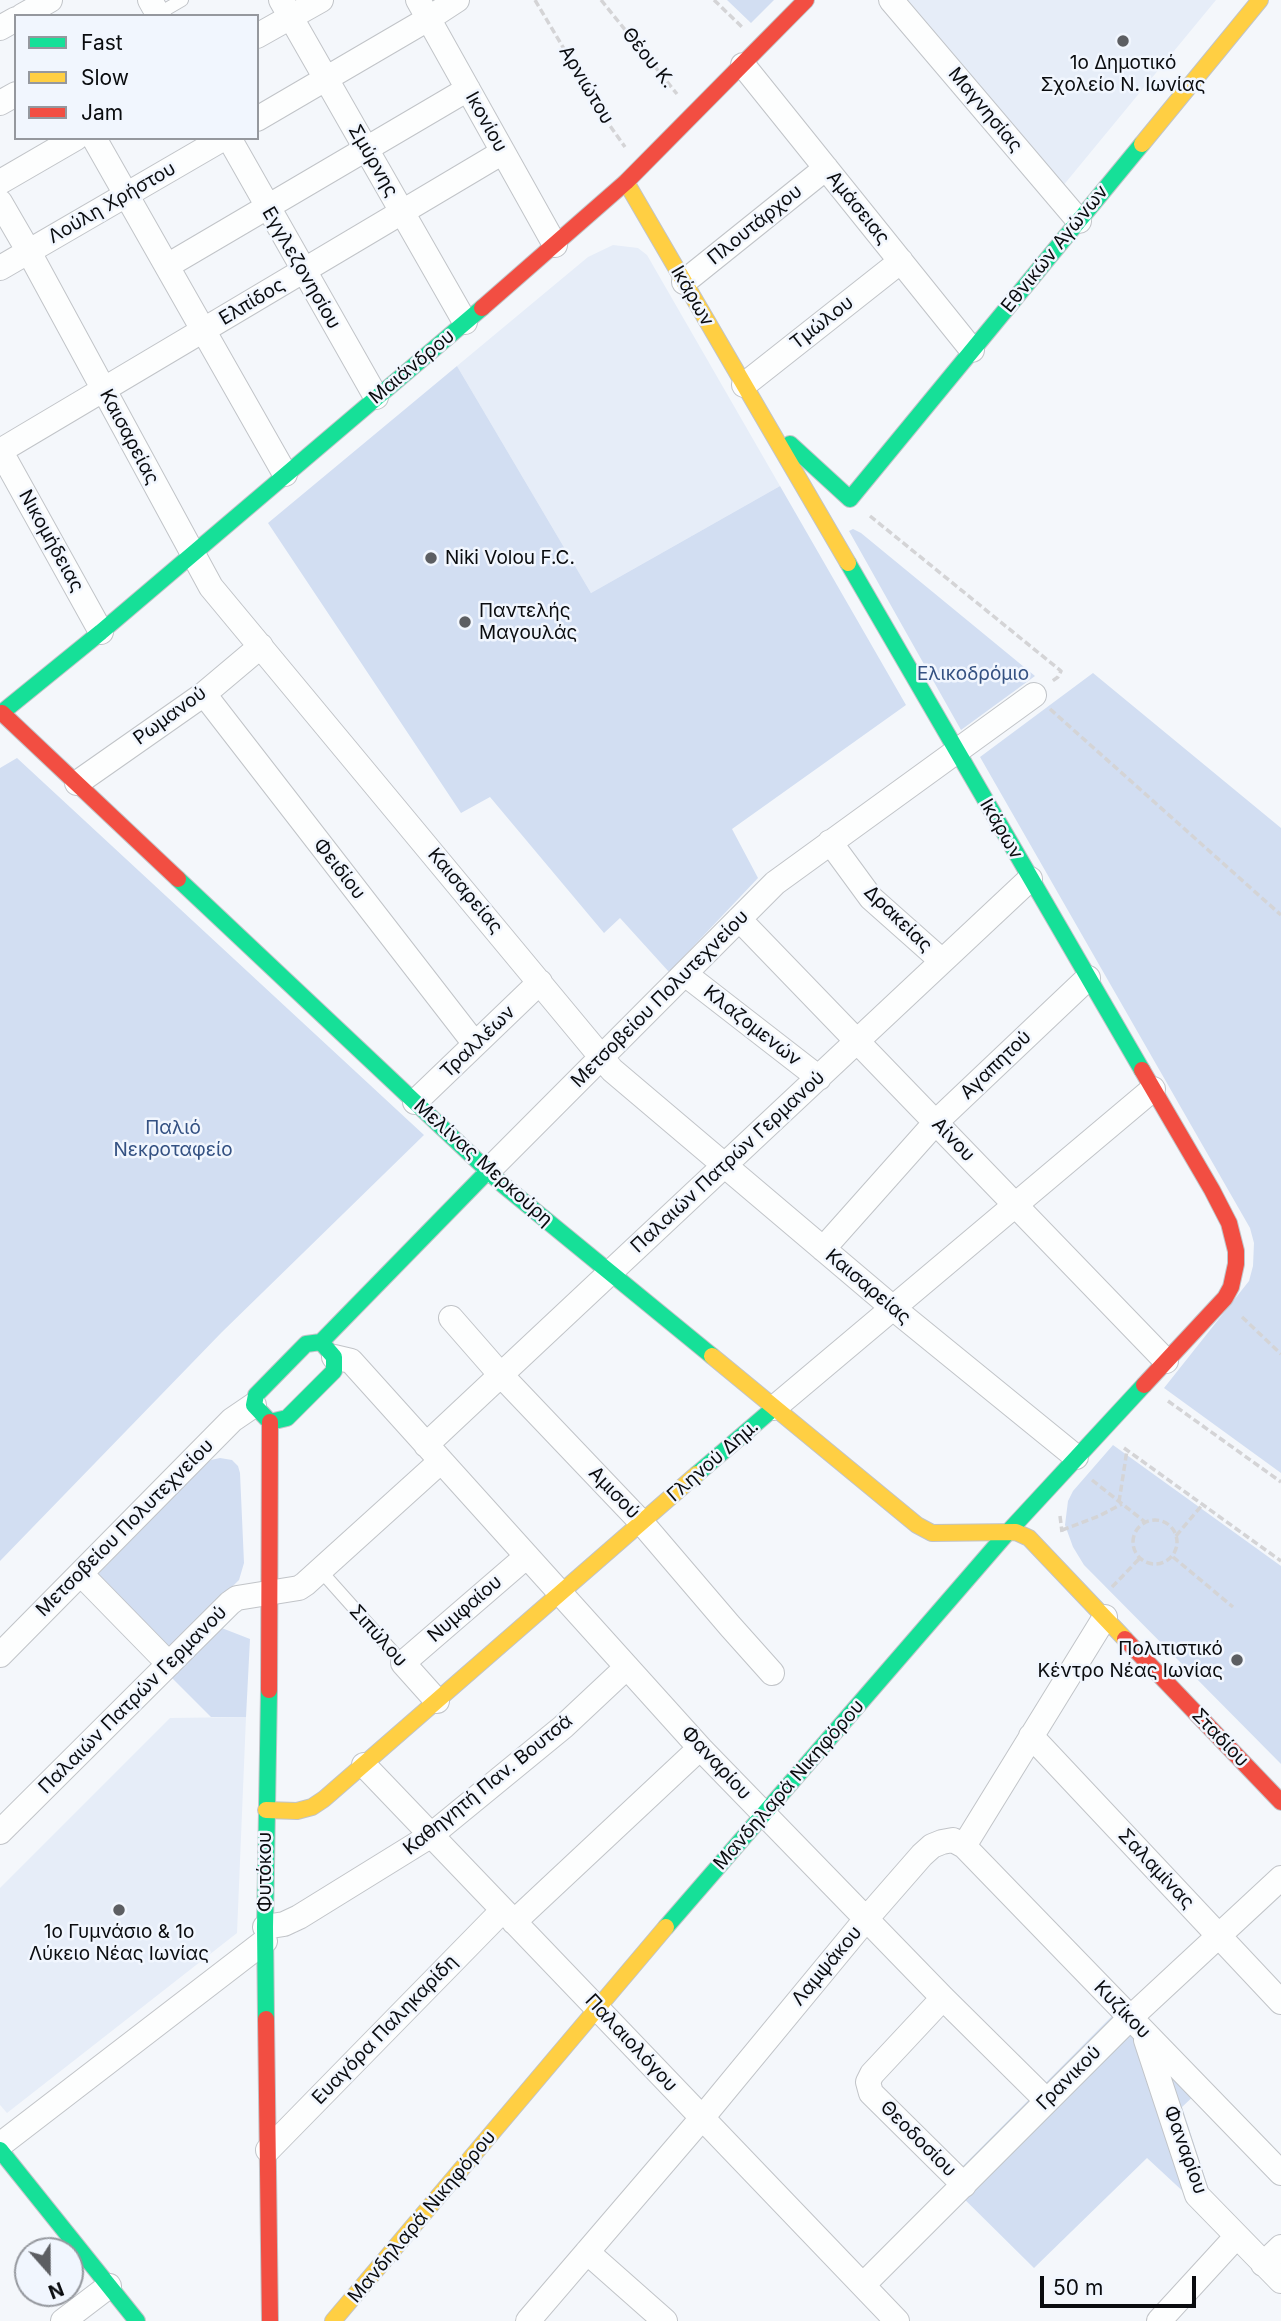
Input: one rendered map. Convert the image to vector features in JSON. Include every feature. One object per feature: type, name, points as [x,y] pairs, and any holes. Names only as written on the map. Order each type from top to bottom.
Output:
[{"type":"street","points":[[26,14],[50,0]]},
{"type":"street","points":[[259,34],[286,9],[321,0]]},
{"type":"street","points":[[259,118],[326,80],[423,10],[457,0]]},
{"type":"street","name":"Μαιάνδρου","points":[[1,714],[563,238],[626,182],[806,0]]},
{"type":"street","name":"Μαγνησίας","points":[[891,0],[1079,221]]},
{"type":"street","name":"Εθνικών Αγώνων","points":[[850,499],[1260,0]]},
{"type":"street","name":"Σμύρνης","points":[[286,9],[465,322]]},
{"type":"street","name":"Ικονίου","points":[[423,10],[503,152],[563,238]]},
{"type":"street","name":"Αμάσειας","points":[[743,65],[972,350]]},
{"type":"street","points":[[167,266],[468,89]]},
{"type":"street","points":[[0,182],[73,140]]},
{"type":"street","points":[[95,140],[285,474]]},
{"type":"street","name":"Λούλη Χρήστου","points":[[0,268],[223,140]]},
{"type":"street","name":"Εγγλεζονησίου","points":[[228,140],[376,397]]},
{"type":"street","name":"Ελπίδος","points":[[0,451],[503,152]]},
{"type":"street","name":"Πλουτάρχου","points":[[684,282],[826,168]]},
{"type":"street","name":"Ικάρων","points":[[626,182],[1153,1089],[1227,1219],[1236,1251]]},
{"type":"street","name":"Καισαρείας","points":[[0,202],[211,587],[603,1058],[621,1078],[1080,1466]]},
{"type":"street","points":[[629,221],[648,229],[664,247]]},
{"type":"street","points":[[563,238],[600,223]]},
{"type":"street","name":"Τμώλου","points":[[744,385],[901,261]]},
{"type":"street","name":"Ικάρων","points":[[759,411],[793,447],[850,499]]},
{"type":"street","name":"Νικομήδειας","points":[[0,451],[101,632]]},
{"type":"street","name":"Ρωμανού","points":[[77,783],[204,694],[261,646]]},
{"type":"street","name":"Φειδίου","points":[[204,694],[475,1044]]},
{"type":"street","name":"Μετσοβείου Πολυτεχνείου","points":[[327,1350],[488,1171],[775,883],[1034,695]]},
{"type":"street","name":"Μελίνας Μερκούρη","points":[[1,714],[488,1171],[774,1408],[926,1531],[937,1534],[1008,1532]]},
{"type":"street","name":"Δρακείας","points":[[830,842],[871,898],[942,961]]},
{"type":"street","name":"Παλαιών Πατρών Γερμανού","points":[[0,1832],[237,1598],[299,1588],[320,1570],[434,1453],[500,1374],[1030,879]]},
{"type":"street","name":"Αίνου","points":[[739,919],[1166,1361]]},
{"type":"street","name":"Κλαζομενών","points":[[685,974],[819,1078]]},
{"type":"street","name":"Αγαπητού","points":[[823,1249],[936,1122],[1088,978]]},
{"type":"street","name":"Τραλλέων","points":[[415,1102],[540,982]]},
{"type":"street","name":"Γληνού Δημ.","points":[[266,1810],[297,1811],[312,1807],[324,1799],[774,1408],[1153,1089]]},
{"type":"street","name":"Μανδηλαρά Νικηφόρου","points":[[345,2317],[598,2008],[764,1813],[1008,1532],[1080,1466],[1166,1361],[1225,1298],[1233,1280],[1236,1251]]},
{"type":"street","name":"Αμισού","points":[[451,1318],[500,1374],[642,1523],[772,1673]]},
{"type":"street","points":[[306,1344],[327,1350],[334,1371],[287,1419],[262,1414],[256,1395],[306,1344]]},
{"type":"street","name":"Φαναρίου","points":[[327,1350],[352,1361],[700,1748],[1047,2101]]},
{"type":"street","name":"Μετσοβείου Πολυτεχνείου","points":[[0,1655],[232,1420],[262,1414]]},
{"type":"street","name":"Φυτόκου","points":[[262,1414],[270,1593],[265,1934],[270,2321]]},
{"type":"street","name":"Σταδίου","points":[[1008,1532],[1020,1533],[1029,1538],[1105,1605],[1281,1802]]},
{"type":"street","name":"Νυμφαίου","points":[[403,1663],[527,1556]]},
{"type":"street","points":[[81,1574],[169,1664]]},
{"type":"street","points":[[964,1846],[1031,1736],[1105,1605]]},
{"type":"street","name":"Σιπύλου","points":[[403,1663],[437,1701]]},
{"type":"street","name":"Καθηγητή Παν. Βουτσά","points":[[0,2147],[265,1934],[299,1917],[430,1836],[563,1727],[627,1667]]},
{"type":"street","name":"Σαλαμίνας","points":[[1031,1736],[1281,2002]]},
{"type":"street","name":"Ευαγόρα Παληκαρίδη","points":[[268,2150],[508,1916],[700,1748]]},
{"type":"street","name":"Παλαιολόγου","points":[[364,1765],[702,2118],[870,2302],[897,2321]]},
{"type":"street","name":"Λαμψάκου","points":[[528,2321],[702,2118],[867,1918],[932,1846],[953,1840],[964,1846]]},
{"type":"street","name":"Κυζίκου","points":[[964,1846],[1281,2173]]},
{"type":"street","name":"Γρανικού","points":[[870,2302],[960,2188],[1047,2101],[1134,2023],[1219,1936],[1281,1878]]},
{"type":"street","name":"Θεοδοσίου","points":[[943,1998],[872,2074],[868,2082],[871,2093],[960,2188]]},
{"type":"street","name":"Φαναρίου","points":[[1134,2023],[1197,2195],[1237,2237],[1272,2255],[1281,2281]]},
{"type":"street","points":[[0,2147],[137,2321]]},
{"type":"street","points":[[1159,2321],[1237,2237]]},
{"type":"street","points":[[587,2252],[665,2321]]},
{"type":"street","points":[[63,2321],[109,2286]]},
{"type":"lane","points":[[156,11],[182,0]]},
{"type":"lane","name":"Σιπύλου","points":[[320,1570],[403,1663]]},
{"type":"path","name":"Αρνιώτου","points":[[535,0],[608,123],[640,168]]},
{"type":"path","points":[[714,0],[762,46]]},
{"type":"path","name":"Θέου Κ.","points":[[603,1],[694,115]]},
{"type":"path","points":[[850,499],[1061,671]]},
{"type":"path","points":[[1034,695],[1281,915]]},
{"type":"path","points":[[1233,1309],[1280,1351]]},
{"type":"path","points":[[1165,1399],[1281,1482]]},
{"type":"path","points":[[1120,1445],[1281,1561]]},
{"type":"path","points":[[1120,1503],[1127,1450]]},
{"type":"path","points":[[1080,1466],[1145,1522]]},
{"type":"path","points":[[1062,1530],[1099,1516],[1120,1503]]},
{"type":"path","points":[[1176,1536],[1203,1505]]},
{"type":"path","points":[[1060,1514],[1064,1537]]},
{"type":"path","points":[[1145,1522],[1164,1522],[1176,1536],[1176,1549],[1168,1561],[1156,1564],[1145,1562],[1134,1548],[1134,1536],[1145,1522]]},
{"type":"path","points":[[1172,1556],[1233,1607]]},
{"type":"path","points":[[1105,1605],[1140,1558]]},
{"type":"shaded area","points":[[903,0],[1216,0],[1062,187]]},
{"type":"shaded area","points":[[613,245],[638,248],[647,255],[780,486],[591,593],[457,366],[588,257]]},
{"type":"shaded area","name":"1ο Γυμνάσιο & 1ο Λύκειο Νέας Ιωνίας","points":[[246,1717],[237,1933],[7,2113],[0,2105],[0,1888],[170,1718]]},
{"type":"green space","points":[[727,0],[774,0],[751,23]]},
{"type":"green space","points":[[457,366],[591,593],[780,486],[906,705],[732,829],[758,878],[669,972],[620,918],[604,933],[490,797],[461,813],[268,523]]},
{"type":"green space","name":"Ελικοδρόμιο","points":[[853,529],[1035,676],[961,730],[849,531]]},
{"type":"green space","points":[[1093,673],[1281,828],[1281,1473],[1164,1388],[1249,1281],[1254,1243],[1250,1228],[980,757]]},
{"type":"green space","name":"Παλιό Νεκροταφείο","points":[[17,758],[424,1135],[222,1332],[0,1561],[0,768]]},
{"type":"green space","points":[[1113,1445],[1281,1566],[1281,1764],[1084,1565],[1073,1547],[1065,1525],[1068,1501],[1073,1491]]},
{"type":"green space","points":[[220,1458],[232,1460],[240,1473],[244,1563],[239,1580],[167,1651],[95,1577],[204,1465]]},
{"type":"green space","points":[[214,1625],[250,1639],[246,1717],[211,1717],[166,1672]]},
{"type":"green space","points":[[1118,2010],[1198,2092],[1182,2107],[1209,2190],[1188,2196],[1147,2158],[1034,2268],[947,2182]]},
{"type":"traffic: fast","points":[[790,444],[850,499],[1142,144]]},
{"type":"traffic: fast","points":[[0,714],[101,632],[482,308]]},
{"type":"traffic: fast","points":[[848,563],[1142,1070]]},
{"type":"traffic: fast","points":[[178,879],[502,1184],[712,1356]]},
{"type":"traffic: fast","points":[[321,1342],[488,1171]]},
{"type":"traffic: fast","points":[[321,1342],[334,1357],[334,1371],[287,1418],[270,1422],[254,1405],[256,1395],[306,1344],[321,1342]]},
{"type":"traffic: fast","points":[[666,1927],[1008,1532],[1144,1385]]},
{"type":"traffic: fast","points":[[697,1474],[774,1408]]},
{"type":"traffic: fast","points":[[266,2019],[269,1690]]},
{"type":"traffic: fast","points":[[0,2150],[137,2321]]},
{"type":"traffic: slow","points":[[1142,144],[1260,0]]},
{"type":"traffic: slow","points":[[626,182],[848,563]]},
{"type":"traffic: slow","points":[[712,1356],[917,1525],[932,1533],[1016,1532],[1029,1538],[1125,1639]]},
{"type":"traffic: slow","points":[[266,1810],[297,1811],[312,1807],[324,1799],[697,1474]]},
{"type":"traffic: slow","points":[[333,2321],[666,1927]]},
{"type":"traffic: jam","points":[[482,308],[626,182],[806,0]]},
{"type":"traffic: jam","points":[[2,713],[178,879]]},
{"type":"traffic: jam","points":[[1142,1070],[1212,1190],[1229,1223],[1236,1251],[1231,1287],[1225,1298],[1144,1385]]},
{"type":"traffic: jam","points":[[269,1690],[270,1422]]},
{"type":"traffic: jam","points":[[1125,1639],[1281,1802]]},
{"type":"traffic: jam","points":[[266,2019],[270,2321]]},
{"type":"place","name":"1ο Δημοτικό Σχολείο Ν. Ιωνίας","points":[[1123,41]]},
{"type":"place","name":"Niki Volou F.C.","points":[[431,558]]},
{"type":"place","name":"Παντελής Μαγουλάς","points":[[465,622]]},
{"type":"place","name":"Πολιτιστικό Κέντρο Νέας Ιωνίας","points":[[1237,1660]]},
{"type":"place","name":"1ο Γυμνάσιο & 1ο Λύκειο Νέας Ιωνίας","points":[[119,1910]]}]
